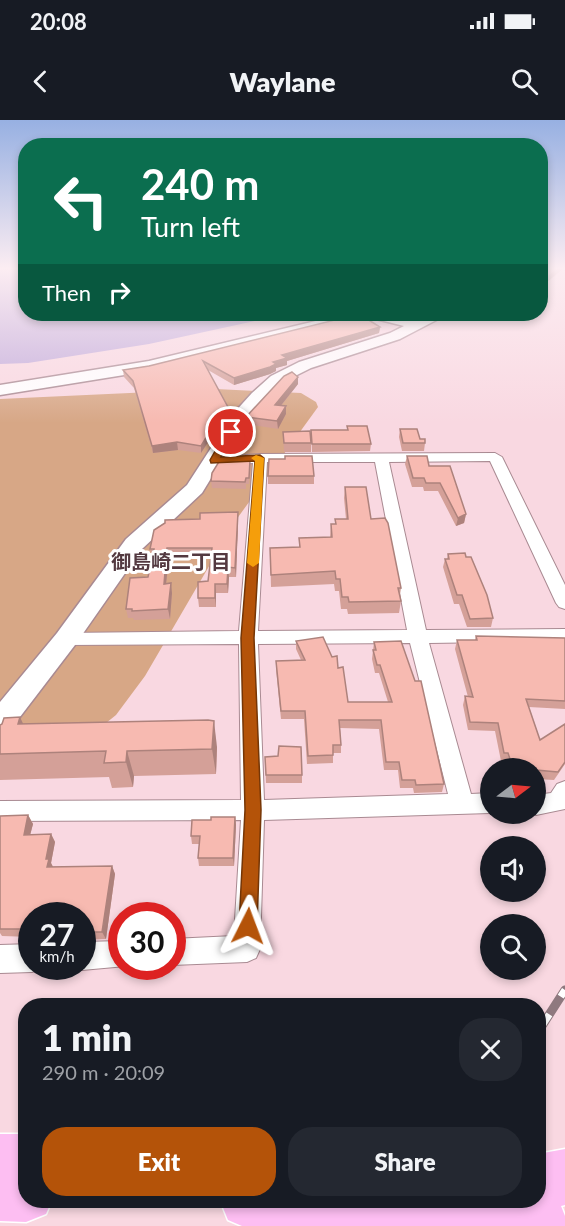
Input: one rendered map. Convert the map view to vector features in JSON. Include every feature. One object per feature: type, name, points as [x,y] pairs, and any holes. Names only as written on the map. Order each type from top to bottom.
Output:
[{"type":"highway","points":[[0,1161],[18,1161]]},
{"type":"highway","points":[[546,1181],[565,1177]]},
{"type":"highway","points":[[0,1193],[18,1194]]},
{"type":"highway","points":[[415,1208],[540,1226]]},
{"type":"street","points":[[0,390],[149,366],[332,321]]},
{"type":"street","points":[[401,321],[417,325]]},
{"type":"street","points":[[0,722],[66,639],[134,544],[195,489],[239,418],[277,379],[305,365],[395,336],[426,321]]},
{"type":"street","points":[[214,460],[495,457],[565,603]]},
{"type":"street","points":[[186,951],[247,949],[253,810],[248,638],[260,458]]},
{"type":"street","points":[[381,458],[418,637],[462,803]]},
{"type":"street","points":[[66,639],[565,635]]},
{"type":"street","points":[[546,804],[558,802],[565,791]]},
{"type":"street","points":[[0,811],[253,810],[480,804]]},
{"type":"street","points":[[0,959],[18,958]]},
{"type":"shaded area","points":[[0,320],[255,321],[149,344],[28,363],[0,364]]},
{"type":"shaded area","points":[[216,389],[301,393],[316,402],[318,407],[236,520],[145,676],[116,715],[101,727],[0,767],[0,399]]},
{"type":"building","points":[[331,321],[370,321],[380,327],[282,355],[287,358],[273,362],[276,364],[270,367],[234,378],[203,361],[229,409],[223,417],[219,416],[201,446],[177,442],[152,446],[133,381],[123,370],[149,366]]},
{"type":"building","points":[[292,372],[298,377],[275,405],[286,406],[277,421],[246,417],[284,376]]},
{"type":"building","points":[[347,426],[367,426],[371,444],[312,444],[311,430],[348,430]]},
{"type":"building","points":[[400,429],[417,429],[420,439],[425,439],[425,443],[403,443]]},
{"type":"building","points":[[310,431],[311,443],[284,443],[283,432]]},
{"type":"building","points":[[285,456],[312,456],[314,476],[268,476],[269,459],[285,459]]},
{"type":"building","points":[[407,456],[427,456],[429,466],[450,466],[466,514],[458,518],[440,483],[426,483],[424,478],[413,478]]},
{"type":"building","points":[[220,460],[250,460],[249,478],[246,478],[245,482],[211,481],[212,473]]},
{"type":"building","points":[[345,487],[366,487],[371,519],[385,518],[388,523],[401,588],[398,588],[401,601],[349,602],[348,597],[342,597],[340,579],[336,579],[335,571],[271,575],[270,548],[300,547],[299,538],[332,537],[331,524],[336,524],[335,519],[348,519]]},
{"type":"building","points":[[238,512],[235,568],[228,567],[227,584],[215,584],[215,598],[198,598],[198,582],[208,581],[212,548],[167,548],[164,584],[171,583],[168,609],[132,611],[132,609],[126,609],[130,578],[148,577],[154,549],[150,549],[154,530],[165,523],[165,520],[200,519],[200,513]]},
{"type":"building","points":[[465,553],[466,557],[471,557],[487,595],[493,618],[470,619],[462,595],[457,595],[445,559],[449,559],[448,554]]},
{"type":"building","points":[[476,636],[565,638],[565,701],[526,699],[540,740],[565,724],[565,762],[558,772],[546,771],[546,758],[510,758],[508,753],[504,753],[498,723],[470,722],[465,696],[473,697],[457,640],[477,640]]},
{"type":"building","points":[[323,637],[332,657],[337,656],[338,668],[343,667],[348,702],[392,702],[380,665],[377,665],[373,650],[376,650],[374,642],[401,641],[415,681],[421,681],[444,784],[416,785],[415,780],[402,780],[399,762],[386,762],[381,720],[339,720],[341,745],[333,745],[333,755],[308,756],[305,711],[281,711],[276,661],[305,660],[296,641]]},
{"type":"building","points":[[20,717],[18,724],[214,721],[212,749],[127,751],[126,762],[104,763],[106,751],[0,754],[0,725],[4,718]]},
{"type":"building","points":[[279,746],[301,747],[302,775],[266,775],[265,757],[278,756]]},
{"type":"building","points":[[28,815],[24,835],[51,834],[46,859],[49,859],[47,867],[112,866],[102,932],[96,932],[96,902],[18,902],[18,929],[0,929],[0,816]]},
{"type":"building","points":[[211,817],[235,817],[233,858],[198,858],[200,836],[191,836],[192,820],[211,820]]},
{"type":"railway","points":[[546,1020],[565,990]]},
{"type":"slow traffic","points":[[253,563],[260,458],[256,458]]},
{"type":"district","name":"御島崎二丁目","points":[[171,562]]},
{"type":"route","points":[[231,432],[214,460],[260,458],[248,638],[253,810],[248,926]]}]
